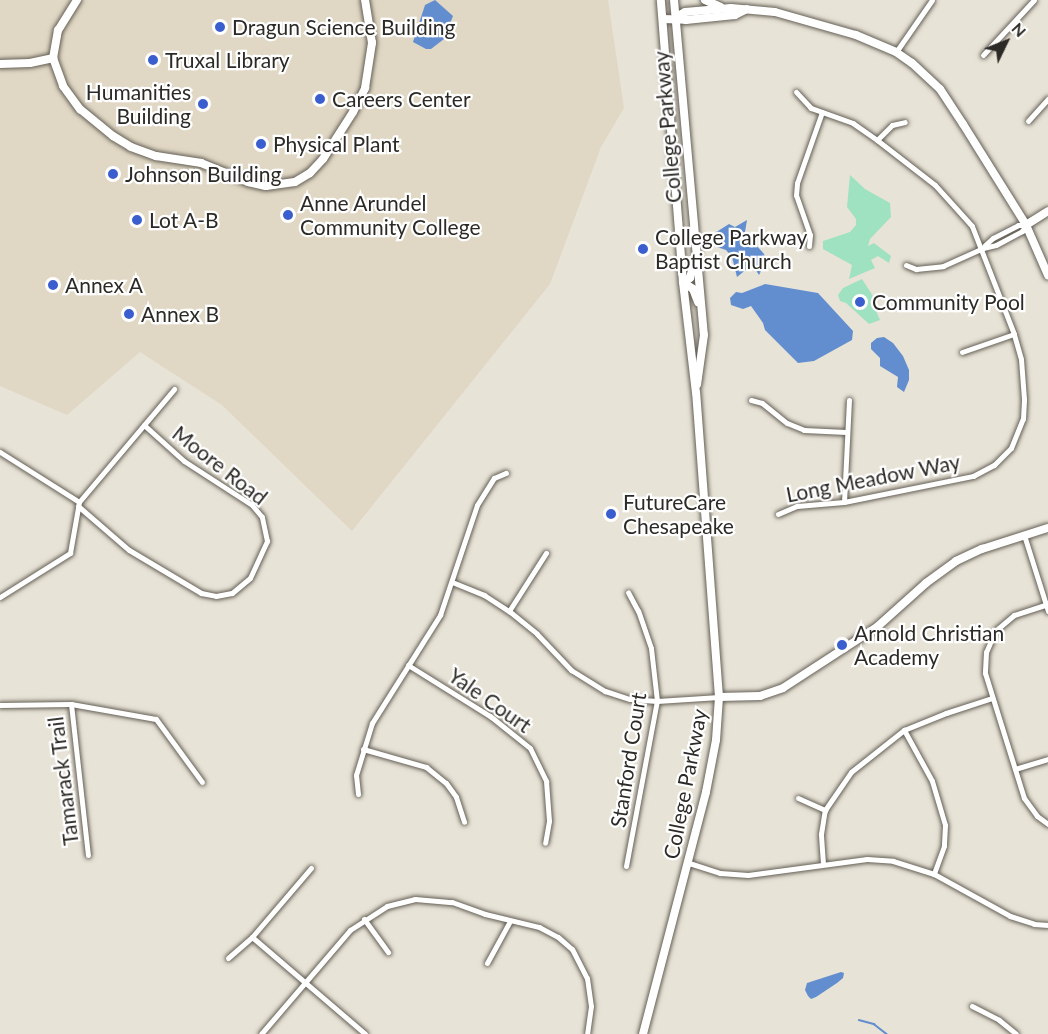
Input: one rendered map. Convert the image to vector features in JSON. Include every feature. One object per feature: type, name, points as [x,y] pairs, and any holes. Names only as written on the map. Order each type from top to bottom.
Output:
[{"type":"street","points":[[77,0],[58,30],[54,58],[63,86],[80,109],[113,136],[131,147],[156,156],[201,163],[248,183],[266,186],[295,182],[323,159],[353,112],[365,88],[372,43],[365,0]]},
{"type":"street","name":"College Parkway","points":[[644,1034],[689,863],[716,740],[719,697],[696,393],[683,282],[661,0]]},
{"type":"street","name":"College Parkway","points":[[674,0],[704,335],[696,393]]},
{"type":"street","points":[[705,0],[725,8]]},
{"type":"street","points":[[745,0],[747,9]]},
{"type":"street","points":[[896,52],[932,0]]},
{"type":"street","points":[[983,55],[1034,0]]},
{"type":"street","points":[[663,19],[676,17],[685,12],[725,8],[747,9],[801,18],[856,35],[896,52],[940,89],[1026,225],[1048,275]]},
{"type":"street","points":[[676,17],[686,20],[735,15],[747,9]]},
{"type":"street","points":[[0,64],[30,63],[54,58]]},
{"type":"street","name":"Long Meadow Way","points":[[778,514],[797,506],[844,502],[973,476],[1001,460],[1018,435],[1023,419],[1021,359],[983,248],[972,226],[935,185],[877,140],[854,123],[812,108],[796,92]]},
{"type":"street","points":[[1028,121],[1048,99]]},
{"type":"street","points":[[809,246],[810,235],[796,195],[797,183],[822,112]]},
{"type":"street","points":[[877,140],[892,126],[905,122]]},
{"type":"street","points":[[906,265],[916,270],[943,266],[983,248],[993,238],[1018,225],[1026,225],[1048,211]]},
{"type":"street","points":[[696,240],[693,271],[683,282],[691,286],[697,297],[704,335]]},
{"type":"street","points":[[962,352],[1014,334]]},
{"type":"street","points":[[0,597],[70,553],[79,504],[174,389]]},
{"type":"street","points":[[751,400],[762,403],[787,423],[804,430],[846,432]]},
{"type":"street","points":[[844,502],[849,400]]},
{"type":"street","name":"Moore Road","points":[[0,453],[79,504],[129,550],[201,592],[216,596],[232,593],[250,578],[267,541],[262,517],[252,505],[184,461],[144,425]]},
{"type":"street","points":[[358,794],[356,775],[372,723],[440,615],[477,505],[494,478],[506,473]]},
{"type":"street","points":[[452,582],[484,595],[509,611],[537,634],[572,670],[593,686],[618,696],[657,701],[760,696],[783,688],[878,627],[926,583],[956,561],[981,549],[1048,528]]},
{"type":"street","points":[[1023,535],[1047,607],[1014,615],[995,631],[986,652],[985,674],[1024,798],[1037,816],[1048,824]]},
{"type":"street","points":[[509,611],[546,553]]},
{"type":"street","name":"Stanford Court","points":[[626,866],[657,701],[651,648],[638,611],[628,592]]},
{"type":"street","name":"Yale Court","points":[[408,665],[490,716],[530,748],[546,781],[549,821],[545,843]]},
{"type":"street","points":[[822,864],[821,834],[825,810],[851,772],[904,730],[945,713],[992,698]]},
{"type":"street","points":[[0,705],[71,704],[156,719],[202,782]]},
{"type":"street","name":"Tamarack Trail","points":[[71,704],[88,855]]},
{"type":"street","points":[[904,730],[932,781],[945,825],[944,846],[934,874]]},
{"type":"street","points":[[363,749],[426,767],[446,783],[456,797],[464,822]]},
{"type":"street","points":[[1015,769],[1048,759]]},
{"type":"street","points":[[798,798],[825,810]]},
{"type":"street","points":[[689,863],[742,875],[765,875],[822,864],[867,859],[884,861],[934,874],[1010,916],[1034,924],[1048,925]]},
{"type":"street","points":[[228,958],[252,937],[311,868]]},
{"type":"street","points":[[261,1034],[350,930],[387,906],[415,899],[452,902],[548,931],[572,949],[584,970],[590,993],[587,1034]]},
{"type":"street","points":[[364,919],[388,952]]},
{"type":"street","points":[[487,963],[510,921]]},
{"type":"street","points":[[252,937],[365,1034]]},
{"type":"street","points":[[972,1006],[999,1020],[1016,1034]]},
{"type":"shaded area","name":"Anne Arundel Community College","points":[[0,0],[608,0],[624,108],[601,147],[550,284],[352,531],[222,405],[140,352],[67,415],[0,386]]},
{"type":"green space","points":[[850,175],[865,189],[890,203],[891,217],[870,239],[868,246],[874,243],[891,256],[889,263],[878,256],[871,260],[875,268],[849,279],[852,265],[823,249],[823,241],[850,232],[856,225],[856,219],[847,207]]},
{"type":"green space","name":"Community Pool","points":[[862,279],[873,296],[880,293],[881,295],[878,296],[876,311],[880,320],[869,324],[846,303],[840,301],[838,295],[843,288]]},
{"type":"water","points":[[435,0],[453,16],[444,39],[431,49],[426,49],[413,42],[425,5]]},
{"type":"water","points":[[747,220],[745,232],[764,254],[766,261],[759,275],[755,269],[748,268],[737,277],[732,257],[726,250],[717,247],[710,236],[729,224],[735,227]]},
{"type":"water","points":[[765,284],[818,293],[853,331],[852,340],[814,361],[798,363],[765,330],[751,306],[743,309],[731,305],[730,298],[736,292],[742,293]]},
{"type":"water","points":[[884,337],[893,343],[903,356],[909,370],[909,380],[904,392],[897,387],[898,377],[880,366],[880,358],[871,349],[871,343],[877,338]]},
{"type":"water","points":[[844,973],[843,978],[837,983],[816,997],[811,999],[808,996],[805,990],[807,983]]},
{"type":"waterway","points":[[859,1020],[874,1024],[887,1034]]},
{"type":"place","name":"Dragun Science Building","points":[[220,27]]},
{"type":"place","name":"Truxal Library","points":[[153,60]]},
{"type":"place","name":"Careers Center","points":[[320,99]]},
{"type":"place","name":"Humanities Building","points":[[203,104]]},
{"type":"place","name":"Physical Plant","points":[[261,144]]},
{"type":"place","name":"Johnson Building","points":[[113,174]]},
{"type":"place","name":"Anne Arundel Community College","points":[[288,215]]},
{"type":"place","name":"Lot A-B","points":[[137,220]]},
{"type":"place","name":"College Parkway Baptist Church","points":[[643,249]]},
{"type":"place","name":"Annex A","points":[[53,285]]},
{"type":"place","name":"Community Pool","points":[[860,302]]},
{"type":"place","name":"Annex B","points":[[129,314]]},
{"type":"place","name":"FutureCare Chesapeake","points":[[611,514]]},
{"type":"place","name":"Arnold Christian Academy","points":[[842,645]]}]
